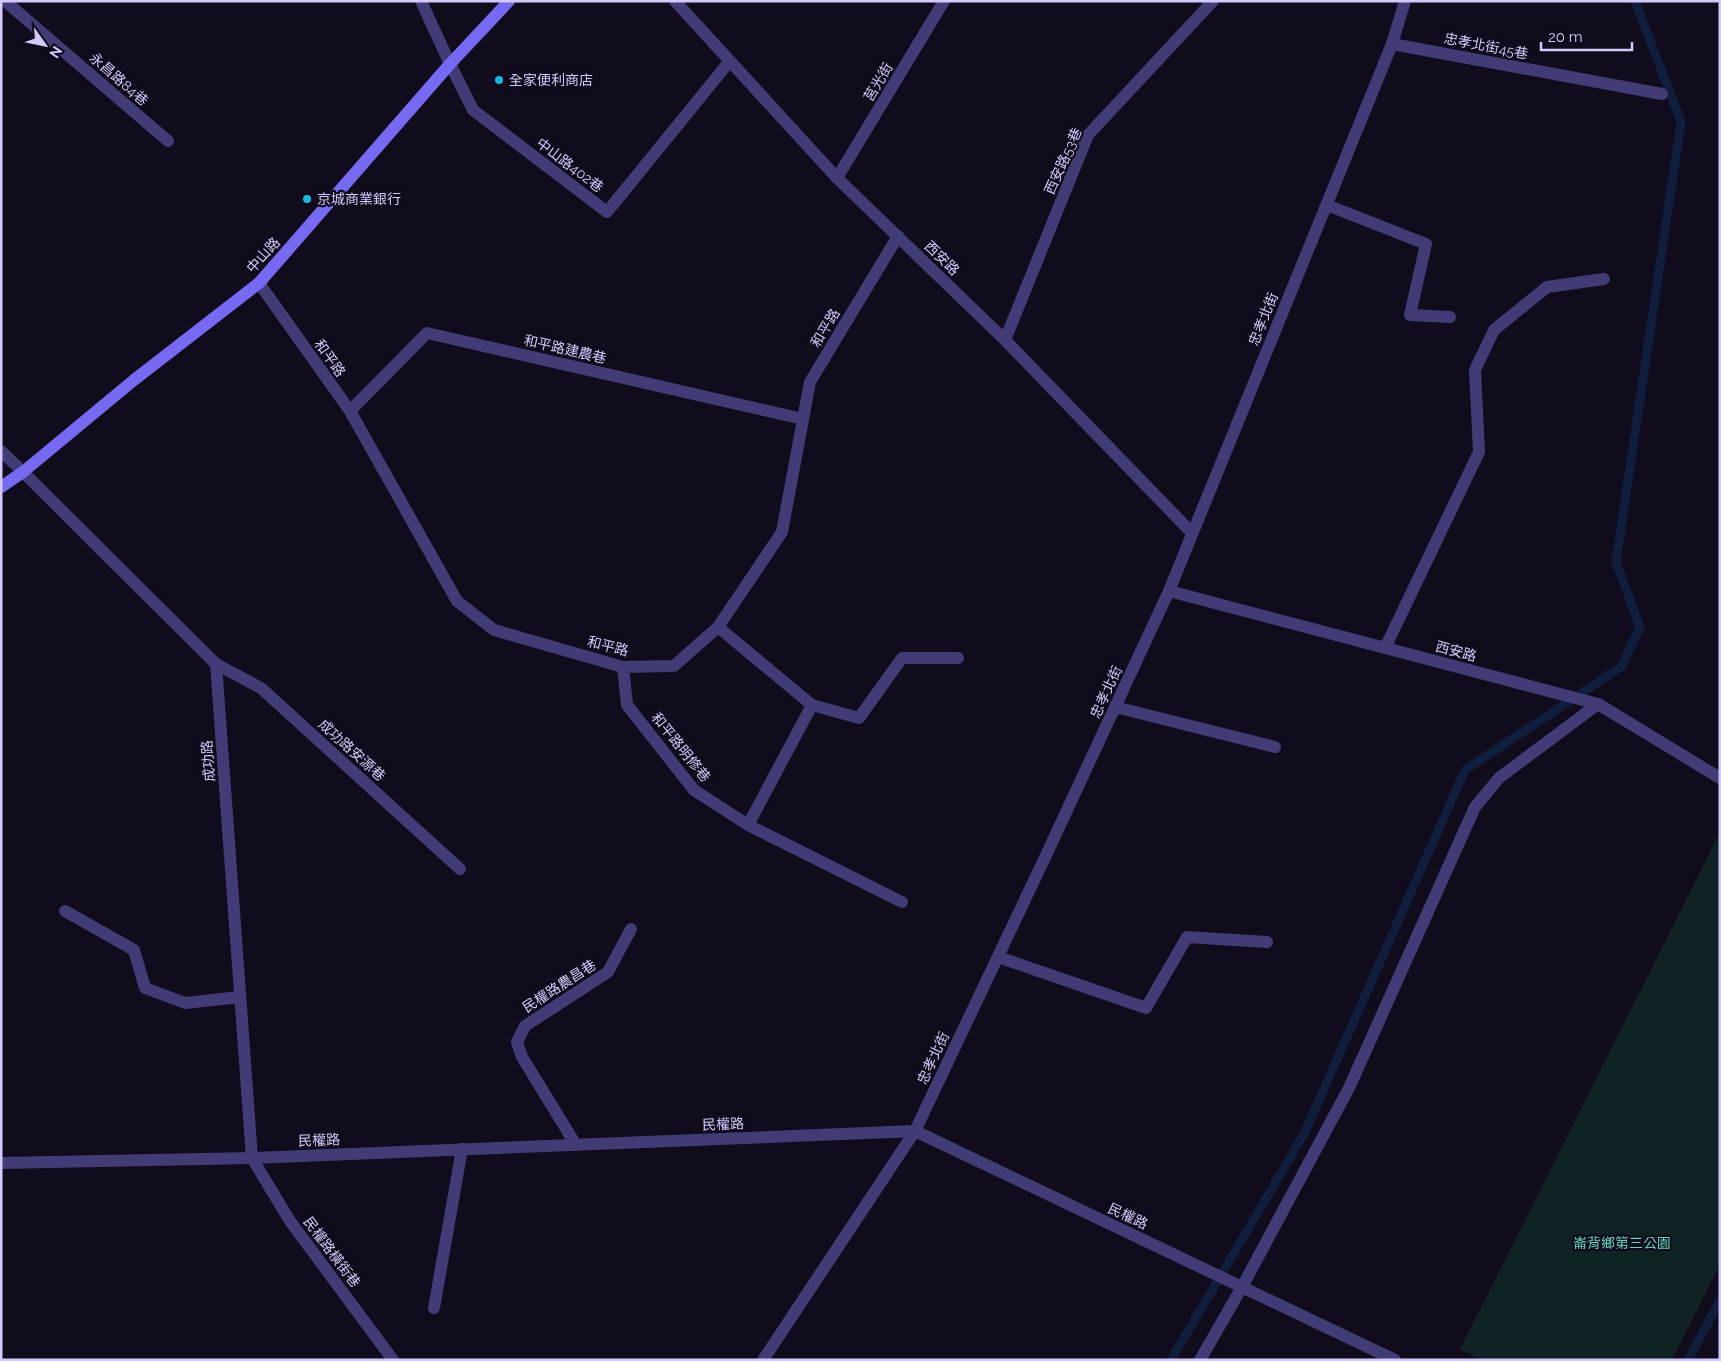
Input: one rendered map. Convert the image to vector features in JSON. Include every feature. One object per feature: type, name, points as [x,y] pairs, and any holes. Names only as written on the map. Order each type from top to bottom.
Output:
[{"type":"main road","name":"中山路","points":[[1,487],[23,472],[134,380],[259,283],[450,64],[509,1]]},
{"type":"street","name":"永昌路84巷","points":[[5,1],[168,141]]},
{"type":"street","points":[[421,1],[450,64]]},
{"type":"street","name":"西安路","points":[[675,1],[837,178],[1006,340],[1192,533]]},
{"type":"street","name":"莒光街","points":[[837,178],[944,1]]},
{"type":"street","name":"西安路53巷","points":[[1006,340],[1088,135],[1213,1]]},
{"type":"street","name":"忠孝北街","points":[[763,1360],[915,1131],[998,957],[1169,591],[1392,44],[1403,2]]},
{"type":"street","name":"忠孝北街45巷","points":[[1392,44],[1662,94]]},
{"type":"street","name":"中山路402巷","points":[[450,64],[473,110],[606,212],[729,62]]},
{"type":"street","points":[[1327,205],[1426,244],[1410,315],[1450,317]]},
{"type":"street","name":"和平路","points":[[259,283],[350,412],[457,601],[494,630],[623,667],[674,666],[718,627],[782,532],[810,382],[898,236]]},
{"type":"street","points":[[1385,648],[1479,452],[1475,370],[1494,330],[1547,287],[1604,279]]},
{"type":"street","name":"和平路建農巷","points":[[350,412],[427,333],[803,419]]},
{"type":"street","points":[[1,451],[216,664]]},
{"type":"street","name":"西安路","points":[[1169,591],[1594,703],[1720,778]]},
{"type":"street","points":[[718,627],[812,704],[859,718],[902,658],[958,658]]},
{"type":"street","name":"成功路安源巷","points":[[216,664],[261,688],[460,869]]},
{"type":"street","name":"成功路","points":[[216,664],[252,1158]]},
{"type":"street","name":"和平路明修巷","points":[[623,667],[628,705],[694,790],[748,825],[902,902]]},
{"type":"street","points":[[1200,1360],[1242,1287],[1349,1088],[1475,807],[1499,778],[1594,703]]},
{"type":"street","points":[[748,825],[812,704]]},
{"type":"street","points":[[1115,707],[1275,747]]},
{"type":"street","points":[[65,911],[134,950],[145,988],[185,1002],[240,997]]},
{"type":"street","name":"民權路農昌巷","points":[[576,1145],[522,1057],[517,1042],[525,1026],[608,972],[631,929]]},
{"type":"street","points":[[998,957],[1146,1008],[1186,937],[1267,942]]},
{"type":"street","name":"民權路","points":[[1,1163],[252,1158],[915,1131],[1396,1360]]},
{"type":"street","points":[[434,1308],[462,1149]]},
{"type":"street","name":"民權路橫街巷","points":[[252,1158],[290,1221],[394,1360]]},
{"type":"green space","name":"崙背鄉第三公園","points":[[1720,832],[1720,1265],[1672,1360],[1481,1360],[1460,1349]]},
{"type":"waterway","points":[[1171,1360],[1304,1134],[1465,770],[1621,667],[1640,627],[1616,562],[1681,122],[1635,1]]},
{"type":"waterway","points":[[1688,1360],[1720,1300]]},
{"type":"place","name":"全家便利商店","points":[[499,80]]},
{"type":"place","name":"京城商業銀行","points":[[307,199]]}]
